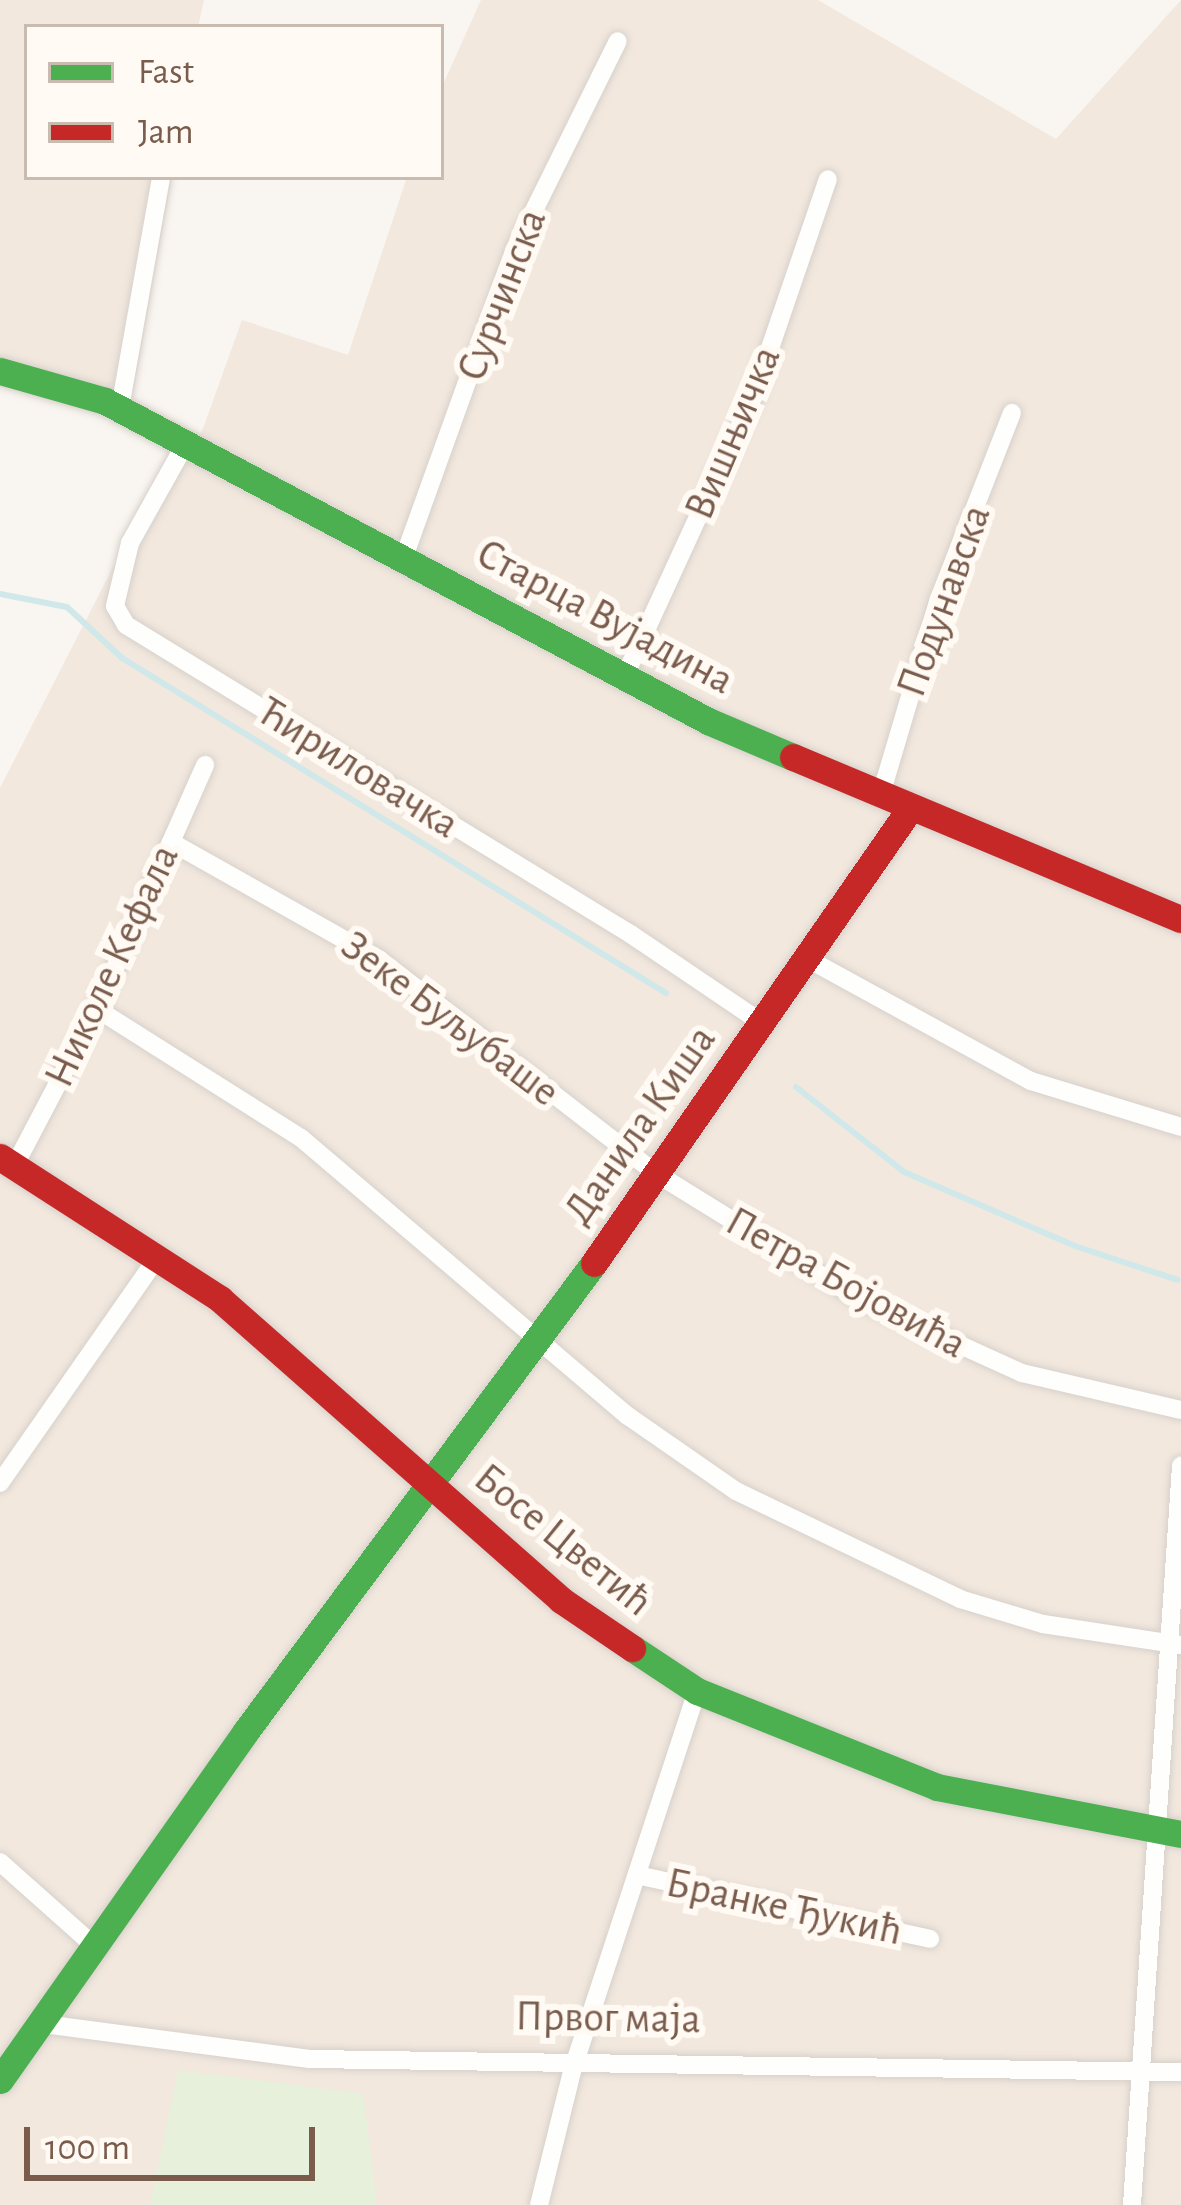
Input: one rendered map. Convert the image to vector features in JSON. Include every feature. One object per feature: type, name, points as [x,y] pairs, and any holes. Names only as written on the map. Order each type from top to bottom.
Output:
[{"type":"street","name":"Сурчинска","points":[[404,557],[514,251],[618,40]]},
{"type":"street","name":"Вишњичка","points":[[623,680],[754,395],[828,179]]},
{"type":"street","points":[[120,408],[160,180]]},
{"type":"street","name":"Старца Вујадина","points":[[0,370],[120,408],[188,441],[623,680],[1181,919]]},
{"type":"street","name":"Подунавска","points":[[882,791],[939,598],[1012,413]]},
{"type":"street","name":"Ћириловачка","points":[[188,441],[130,544],[115,606],[126,626],[632,935],[761,1023]]},
{"type":"street","name":"Николе Кефала","points":[[8,1161],[97,1009],[205,765]]},
{"type":"street","name":"Данила Киша","points":[[431,1487],[541,1341],[911,807]]},
{"type":"street","name":"Зеке Буљубаше","points":[[171,842],[380,960],[657,1174]]},
{"type":"street","points":[[808,959],[1031,1081],[1181,1127]]},
{"type":"street","points":[[97,1009],[301,1138],[541,1341],[718,1478],[833,1544],[960,1599],[1173,1645]]},
{"type":"street","name":"Босе Цветић","points":[[8,1161],[220,1299],[431,1487],[616,1642],[697,1691],[937,1787],[1167,1833]]},
{"type":"street","name":"Петра Бојовића","points":[[657,1174],[817,1276],[965,1353],[1181,1410]]},
{"type":"street","points":[[0,1483],[159,1256]]},
{"type":"street","points":[[1132,2205],[1140,2070],[1167,1833],[1181,1466]]},
{"type":"street","points":[[0,2080],[92,1944],[431,1487]]},
{"type":"street","points":[[539,2205],[578,2058],[697,1691]]},
{"type":"street","points":[[0,1862],[92,1944]]},
{"type":"street","name":"Бранке Ђукић","points":[[637,1875],[930,1939]]},
{"type":"street","name":"Првог маја","points":[[36,2023],[310,2059],[578,2058],[1181,2072]]},
{"type":"shaded area","points":[[0,0],[204,0],[199,24],[24,24],[24,180],[171,180],[132,401],[201,434],[242,320],[348,355],[406,180],[444,180],[444,82],[481,0],[818,0],[1056,139],[1181,0],[1181,2205],[0,2205],[0,788],[174,448],[0,366]]},
{"type":"green space","points":[[178,2070],[363,2094],[377,2205],[150,2205]]},
{"type":"waterway","points":[[0,594],[67,607],[122,658],[666,993]]},
{"type":"waterway","points":[[796,1087],[904,1172],[1075,1246],[1178,1280]]},
{"type":"traffic: fast","points":[[0,371],[105,401],[708,721],[793,757]]},
{"type":"traffic: fast","points":[[0,2080],[246,1731],[594,1263]]},
{"type":"traffic: fast","points":[[632,1648],[697,1691],[937,1787],[1181,1834]]},
{"type":"traffic: jam","points":[[793,757],[1181,919]]},
{"type":"traffic: jam","points":[[594,1263],[911,807]]},
{"type":"traffic: jam","points":[[0,1157],[220,1299],[561,1600],[632,1648]]}]
